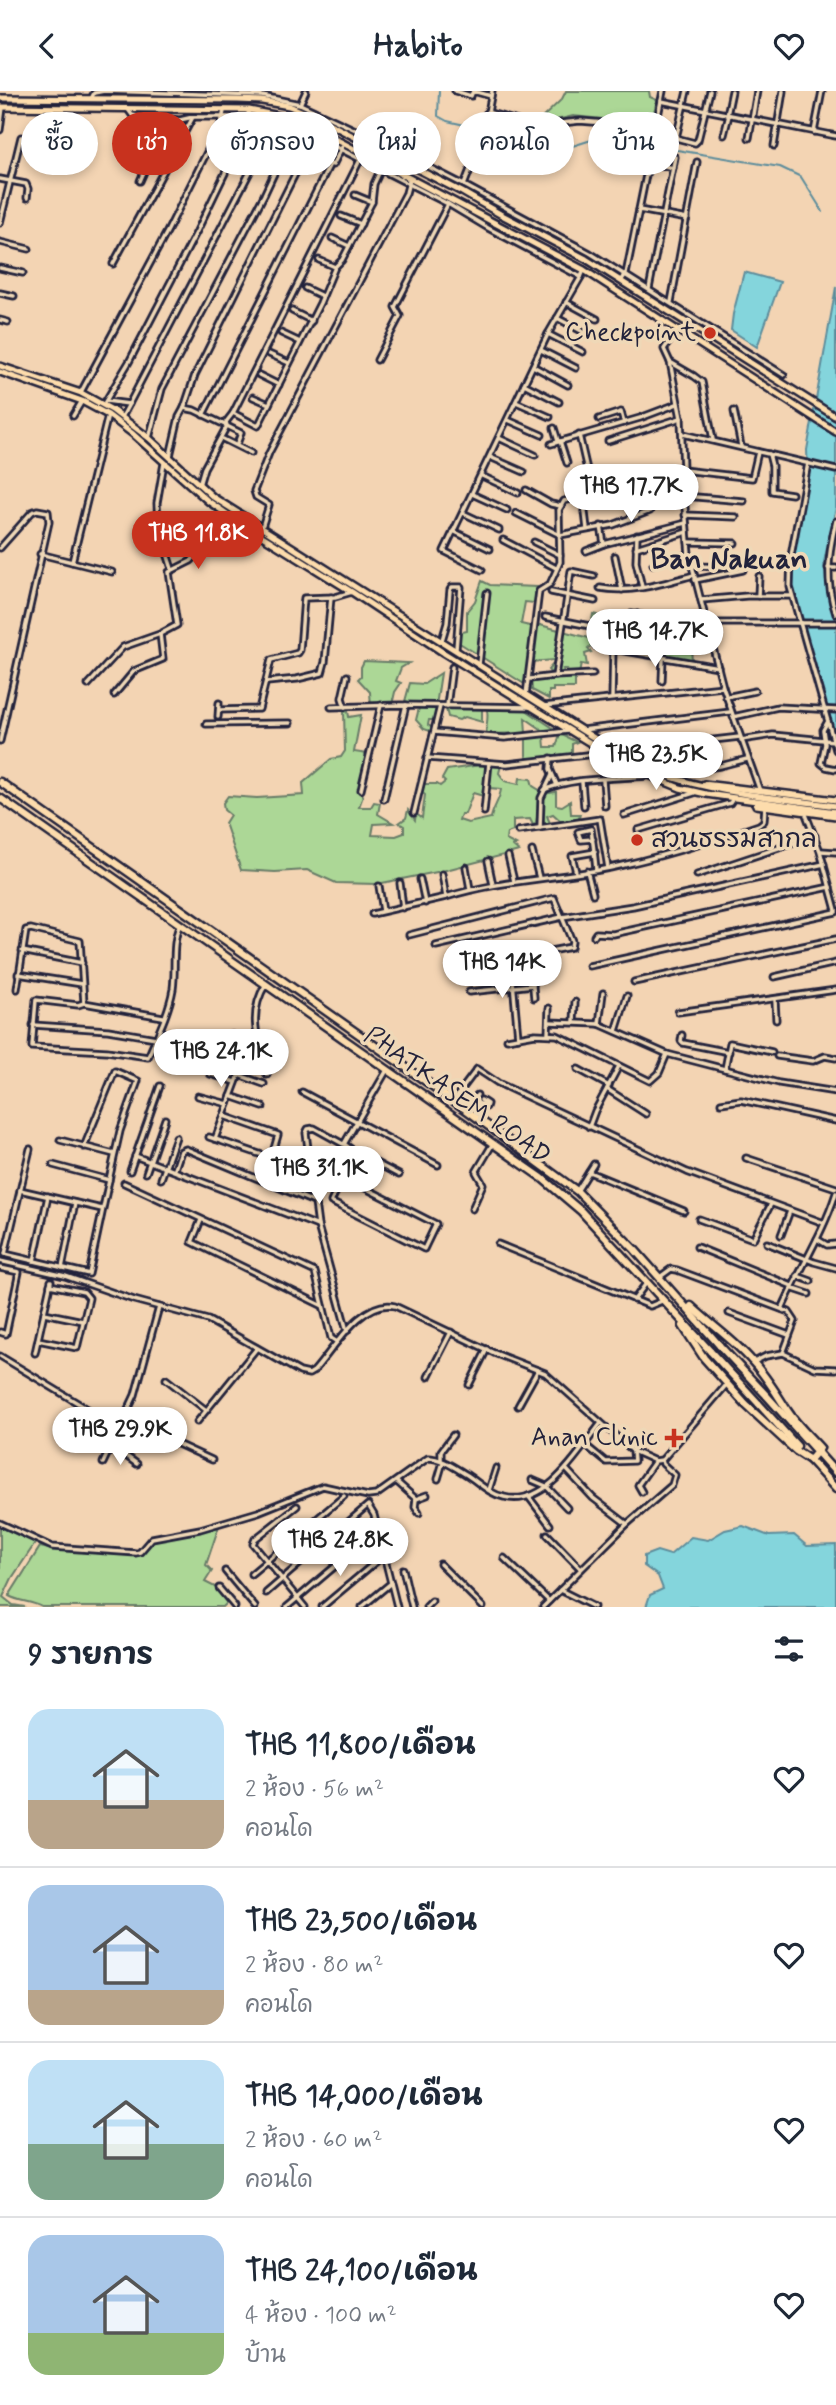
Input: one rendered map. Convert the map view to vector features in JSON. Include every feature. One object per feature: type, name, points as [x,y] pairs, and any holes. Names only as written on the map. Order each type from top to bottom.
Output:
[{"type":"highway","name":"PHATKASEM ROAD","points":[[0,782],[468,1111],[577,1191],[660,1277],[836,1473]]},
{"type":"highway","name":"PHATKASEM ROAD","points":[[0,798],[542,1178],[582,1211],[836,1489]]},
{"type":"highway","points":[[317,1020],[325,1010]]},
{"type":"highway","points":[[676,1313],[677,1319],[704,1358],[727,1384],[796,1451],[810,1460],[818,1453],[820,1448],[788,1412],[773,1385],[754,1362],[738,1345],[713,1328],[678,1297]]},
{"type":"main road","points":[[0,98],[91,99],[238,95],[307,112]]},
{"type":"main road","points":[[91,99],[93,108]]},
{"type":"main road","points":[[1,107],[257,112]]},
{"type":"main road","points":[[339,126],[463,188],[621,281],[836,417]]},
{"type":"main road","points":[[339,140],[353,150]]},
{"type":"main road","points":[[400,175],[458,202],[584,270],[836,432]]},
{"type":"main road","points":[[458,202],[463,188]]},
{"type":"main road","points":[[0,366],[104,403],[170,456],[213,497],[613,751],[680,782],[824,807],[836,814]]},
{"type":"main road","points":[[0,372],[82,401],[108,415],[208,501],[230,516],[604,753],[649,776],[695,792],[765,806],[836,814]]},
{"type":"main road","points":[[391,619],[396,612]]},
{"type":"main road","points":[[680,782],[836,800]]},
{"type":"main road","points":[[706,794],[836,806]]},
{"type":"street","points":[[300,104],[306,91]]},
{"type":"street","points":[[455,91],[471,96],[473,91],[492,93],[487,112]]},
{"type":"street","points":[[658,112],[663,91]]},
{"type":"street","points":[[687,91],[676,138],[695,143],[710,91]]},
{"type":"street","points":[[724,135],[732,91]]},
{"type":"street","points":[[749,138],[757,91]]},
{"type":"street","points":[[774,146],[783,91]]},
{"type":"street","points":[[814,132],[822,91]]},
{"type":"street","points":[[238,95],[262,94],[300,104],[313,112]]},
{"type":"street","points":[[661,101],[836,136]]},
{"type":"street","points":[[0,130],[1,107]]},
{"type":"street","points":[[113,264],[199,109]]},
{"type":"street","points":[[192,118],[206,118]]},
{"type":"street","points":[[0,223],[21,137]]},
{"type":"street","points":[[202,415],[330,163],[333,165],[344,142]]},
{"type":"street","points":[[340,149],[353,154]]},
{"type":"street","points":[[81,393],[206,153]]},
{"type":"street","points":[[671,302],[698,162]]},
{"type":"street","points":[[140,181],[143,175]]},
{"type":"street","points":[[129,404],[104,403],[186,252],[224,175]]},
{"type":"street","points":[[122,417],[249,175]]},
{"type":"street","points":[[149,438],[162,389],[273,175]]},
{"type":"street","points":[[170,456],[179,417],[195,375],[294,175]]},
{"type":"street","points":[[199,485],[204,468],[227,426],[226,422],[233,413],[353,175]]},
{"type":"street","points":[[233,413],[258,426],[312,320],[335,267],[372,202],[373,184],[378,175]]},
{"type":"street","points":[[393,175],[581,277]]},
{"type":"street","points":[[468,175],[463,188],[625,274],[785,375]]},
{"type":"street","points":[[621,281],[625,274],[646,175]]},
{"type":"street","points":[[649,290],[672,175]]},
{"type":"street","points":[[0,179],[26,184],[27,198]]},
{"type":"street","points":[[262,527],[270,505],[256,497],[254,491],[269,453],[408,189],[408,181]]},
{"type":"street","points":[[355,194],[372,202]]},
{"type":"street","points":[[377,360],[400,316],[395,307],[448,204]]},
{"type":"street","points":[[639,210],[687,219]]},
{"type":"street","points":[[341,216],[360,225]]},
{"type":"street","points":[[332,238],[349,246]]},
{"type":"street","points":[[0,242],[29,249]]},
{"type":"street","points":[[319,260],[335,267]]},
{"type":"street","points":[[0,268],[23,273]]},
{"type":"street","points":[[482,570],[444,551],[548,334],[584,270]]},
{"type":"street","points":[[305,288],[322,296]]},
{"type":"street","points":[[0,293],[14,296]]},
{"type":"street","points":[[566,302],[597,319]]},
{"type":"street","points":[[292,311],[312,320]]},
{"type":"street","points":[[685,321],[690,314]]},
{"type":"street","points":[[557,318],[591,336]]},
{"type":"street","points":[[0,320],[8,322]]},
{"type":"street","points":[[678,330],[664,349],[670,362],[683,434],[689,554],[723,687],[760,791]]},
{"type":"street","points":[[281,333],[300,342]]},
{"type":"street","points":[[548,334],[583,352]]},
{"type":"street","points":[[541,349],[576,368]]},
{"type":"street","points":[[269,353],[290,363]]},
{"type":"street","points":[[670,362],[702,382],[713,440]]},
{"type":"street","points":[[533,366],[568,385]]},
{"type":"street","points":[[259,375],[279,384]]},
{"type":"street","points":[[524,384],[559,402]]},
{"type":"street","points":[[253,397],[269,404]]},
{"type":"street","points":[[73,416],[82,401]]},
{"type":"street","points":[[516,402],[550,417]]},
{"type":"street","points":[[551,444],[677,404]]},
{"type":"street","points":[[184,408],[241,433],[237,444]]},
{"type":"street","points":[[734,411],[741,447]]},
{"type":"street","points":[[598,419],[621,412],[624,423]]},
{"type":"street","points":[[72,562],[108,415]]},
{"type":"street","points":[[608,441],[681,418]]},
{"type":"street","points":[[508,420],[542,435]]},
{"type":"street","points":[[554,428],[567,463]]},
{"type":"street","points":[[683,434],[836,470]]},
{"type":"street","points":[[579,435],[592,492]]},
{"type":"street","points":[[499,438],[535,456]]},
{"type":"street","points":[[223,439],[251,453]]},
{"type":"street","points":[[526,695],[539,591],[550,584],[561,556],[561,506],[564,501],[683,470],[752,478],[758,452]]},
{"type":"street","points":[[769,454],[773,470],[772,491],[792,494]]},
{"type":"street","points":[[490,457],[524,472]]},
{"type":"street","points":[[164,463],[158,503],[158,525],[172,571]]},
{"type":"street","points":[[808,463],[790,556],[790,587],[836,750]]},
{"type":"street","points":[[482,475],[518,493]]},
{"type":"street","points":[[526,490],[551,504],[561,506]]},
{"type":"street","points":[[472,494],[506,510]]},
{"type":"street","points":[[583,495],[587,529]]},
{"type":"street","points":[[684,496],[744,501]]},
{"type":"street","points":[[0,548],[30,514],[37,510],[48,512],[0,741]]},
{"type":"street","points":[[516,513],[560,535],[613,524],[650,511]]},
{"type":"street","points":[[463,513],[499,530]]},
{"type":"street","points":[[685,515],[736,517]]},
{"type":"street","points":[[88,685],[123,647],[177,625],[169,572],[191,561],[230,516]]},
{"type":"street","points":[[836,521],[828,568],[830,596],[836,614]]},
{"type":"street","points":[[586,551],[686,523]]},
{"type":"street","points":[[601,526],[604,544]]},
{"type":"street","points":[[453,531],[490,548]]},
{"type":"street","points":[[636,548],[687,532]]},
{"type":"street","points":[[637,535],[636,548],[642,587]]},
{"type":"street","points":[[503,540],[556,568]]},
{"type":"street","points":[[534,542],[561,556]]},
{"type":"street","points":[[688,542],[735,543]]},
{"type":"street","points":[[40,554],[111,572]]},
{"type":"street","points":[[653,564],[689,554]]},
{"type":"street","points":[[615,556],[622,590]]},
{"type":"street","points":[[692,566],[738,567]]},
{"type":"street","points":[[828,568],[836,568]]},
{"type":"street","points":[[600,588],[622,590],[743,570]]},
{"type":"street","points":[[555,676],[571,571],[594,576]]},
{"type":"street","points":[[758,596],[759,576]]},
{"type":"street","points":[[442,640],[447,623],[450,590],[452,587],[461,587],[456,649]]},
{"type":"street","points":[[219,710],[259,709],[271,660],[298,653],[300,650],[304,598],[331,597],[352,592]]},
{"type":"street","points":[[551,592],[595,601]]},
{"type":"street","points":[[479,666],[487,593]]},
{"type":"street","points":[[701,600],[792,596]]},
{"type":"street","points":[[830,596],[836,596]]},
{"type":"street","points":[[267,682],[322,673],[331,597]]},
{"type":"street","points":[[631,614],[706,623],[835,623]]},
{"type":"street","points":[[637,614],[635,635],[712,647]]},
{"type":"street","points":[[545,617],[590,626]]},
{"type":"street","points":[[114,695],[134,671],[163,659],[160,634]]},
{"type":"street","points":[[596,646],[718,667]]},
{"type":"street","points":[[612,698],[613,649]]},
{"type":"street","points":[[662,681],[663,658]]},
{"type":"street","points":[[447,706],[452,667]]},
{"type":"street","points":[[529,679],[593,674]]},
{"type":"street","points":[[345,707],[342,698],[346,676]]},
{"type":"street","points":[[542,706],[723,687]]},
{"type":"street","points":[[726,697],[755,691]]},
{"type":"street","points":[[218,717],[219,703]]},
{"type":"street","points":[[361,790],[381,705]]},
{"type":"street","points":[[384,799],[406,705]]},
{"type":"street","points":[[331,706],[532,707]]},
{"type":"street","points":[[414,813],[440,706]]},
{"type":"street","points":[[580,730],[732,715],[778,707],[836,710]]},
{"type":"street","points":[[828,721],[823,730],[825,740],[821,763],[836,769]]},
{"type":"street","points":[[205,725],[290,723]]},
{"type":"street","points":[[435,732],[505,738],[570,731]]},
{"type":"street","points":[[613,751],[773,735],[835,741]]},
{"type":"street","points":[[427,758],[507,764],[604,753]]},
{"type":"street","points":[[551,758],[552,775],[557,785]]},
{"type":"street","points":[[660,775],[748,759]]},
{"type":"street","points":[[484,813],[489,763]]},
{"type":"street","points":[[540,828],[539,807],[552,775]]},
{"type":"street","points":[[544,790],[557,785],[649,776]]},
{"type":"street","points":[[603,780],[606,806]]},
{"type":"street","points":[[582,782],[584,806]]},
{"type":"street","points":[[624,815],[695,792]]},
{"type":"street","points":[[638,831],[730,803],[732,800]]},
{"type":"street","points":[[372,914],[425,903],[470,889],[608,868],[672,853],[759,825],[764,821],[765,806]]},
{"type":"street","points":[[589,966],[836,911],[820,851],[804,812]]},
{"type":"street","points":[[518,831],[600,819],[608,868]]},
{"type":"street","points":[[593,839],[581,841],[578,832],[590,828],[593,839],[595,852],[596,870]]},
{"type":"street","points":[[697,875],[815,836]]},
{"type":"street","points":[[532,851],[539,878]]},
{"type":"street","points":[[820,851],[836,852]]},
{"type":"street","points":[[576,872],[572,856],[595,852]]},
{"type":"street","points":[[508,856],[514,881]]},
{"type":"street","points":[[488,861],[492,885]]},
{"type":"street","points":[[436,946],[562,917],[633,906],[824,864]]},
{"type":"street","points":[[466,867],[470,889]]},
{"type":"street","points":[[587,871],[593,894]]},
{"type":"street","points":[[442,874],[446,897]]},
{"type":"street","points":[[420,879],[425,903]]},
{"type":"street","points":[[400,883],[403,908]]},
{"type":"street","points":[[379,886],[383,911]]},
{"type":"street","points":[[594,936],[604,932],[612,935],[830,887]]},
{"type":"street","points":[[409,935],[554,898],[572,941],[571,947],[462,968]]},
{"type":"street","points":[[163,1017],[83,1003],[78,1005],[36,1000],[33,1047],[107,1051],[148,1057],[156,1038],[173,990],[175,937],[180,925]]},
{"type":"street","points":[[18,989],[26,930],[31,929],[80,941],[83,1003]]},
{"type":"street","points":[[634,982],[836,939]]},
{"type":"street","points":[[22,951],[82,963]]},
{"type":"street","points":[[511,960],[518,1037]]},
{"type":"street","points":[[774,977],[836,963]]},
{"type":"street","points":[[19,974],[83,985]]},
{"type":"street","points":[[532,976],[534,998]]},
{"type":"street","points":[[266,984],[258,997],[253,1020],[267,1075]]},
{"type":"street","points":[[469,992],[533,985]]},
{"type":"street","points":[[678,1011],[836,990]]},
{"type":"street","points":[[599,1024],[603,993]]},
{"type":"street","points":[[616,1031],[627,996]]},
{"type":"street","points":[[775,1000],[776,1020]]},
{"type":"street","points":[[574,1022],[575,1002]]},
{"type":"street","points":[[548,1034],[549,1008]]},
{"type":"street","points":[[550,1022],[599,1024],[667,1054],[779,1083],[836,1092]]},
{"type":"street","points":[[33,1025],[108,1030],[156,1038]]},
{"type":"street","points":[[506,1039],[548,1034],[568,1039],[650,1081],[659,1073],[667,1054]]},
{"type":"street","points":[[215,1139],[251,1042],[232,1035]]},
{"type":"street","points":[[682,1035],[683,1043],[729,1052]]},
{"type":"street","points":[[725,1069],[730,1043],[772,1052]]},
{"type":"street","points":[[248,1050],[261,1049]]},
{"type":"street","points":[[222,1055],[243,1063]]},
{"type":"street","points":[[777,1056],[813,1061],[825,1056],[836,1058]]},
{"type":"street","points":[[589,1126],[619,1066]]},
{"type":"street","points":[[453,1101],[477,1069],[498,1083],[687,1172],[824,1223]]},
{"type":"street","points":[[578,1069],[646,1114]]},
{"type":"street","points":[[344,1145],[387,1070]]},
{"type":"street","points":[[30,1149],[5,1254],[89,1274],[114,1154],[138,1081],[115,1071],[84,1147]]},
{"type":"street","points":[[211,1074],[236,1082]]},
{"type":"street","points":[[239,1075],[264,1084]]},
{"type":"street","points":[[130,1171],[160,1086]]},
{"type":"street","points":[[302,1092],[438,1165]]},
{"type":"street","points":[[231,1095],[263,1107]]},
{"type":"street","points":[[468,1111],[477,1095]]},
{"type":"street","points":[[198,1096],[228,1104]]},
{"type":"street","points":[[474,1101],[486,1107],[487,1104],[481,1100]]},
{"type":"street","points":[[721,1103],[741,1100],[836,1121]]},
{"type":"street","points":[[224,1116],[278,1135],[271,1159]]},
{"type":"street","points":[[146,1173],[165,1119]]},
{"type":"street","points":[[347,1331],[318,1226],[306,1142],[307,1131],[311,1128],[317,1129],[399,1175]]},
{"type":"street","points":[[162,1179],[176,1137]]},
{"type":"street","points":[[209,1137],[283,1163]]},
{"type":"street","points":[[60,1140],[114,1154]]},
{"type":"street","points":[[471,1209],[483,1184],[476,1172],[492,1145]]},
{"type":"street","points":[[175,1169],[181,1151],[185,1149],[314,1202]]},
{"type":"street","points":[[316,1163],[344,1177],[436,1224],[424,1249],[331,1202],[344,1177],[355,1151]]},
{"type":"street","points":[[135,1156],[175,1169],[318,1226]]},
{"type":"street","points":[[746,1158],[836,1192],[817,1239],[782,1309]]},
{"type":"street","points":[[577,1191],[594,1164]]},
{"type":"street","points":[[53,1165],[108,1180]]},
{"type":"street","points":[[589,1172],[684,1211]]},
{"type":"street","points":[[124,1183],[315,1272],[331,1338],[337,1342]]},
{"type":"street","points":[[20,1190],[103,1209]]},
{"type":"street","points":[[34,1261],[48,1196]]},
{"type":"street","points":[[62,1268],[75,1203]]},
{"type":"street","points":[[699,1220],[753,1239],[771,1204]]},
{"type":"street","points":[[781,1235],[790,1212]]},
{"type":"street","points":[[201,1219],[192,1242],[323,1305]]},
{"type":"street","points":[[817,1239],[827,1245],[836,1244]]},
{"type":"street","points":[[767,1243],[836,1268]]},
{"type":"street","points":[[498,1244],[650,1307],[664,1300]]},
{"type":"street","points":[[697,1247],[809,1294]]},
{"type":"street","points":[[0,1261],[69,1278],[208,1320],[300,1372],[312,1374],[360,1317],[383,1304],[395,1306],[538,1370],[633,1451],[655,1461]]},
{"type":"street","points":[[0,1268],[19,1272],[6,1334],[0,1332]]},
{"type":"street","points":[[660,1277],[671,1269],[677,1270],[782,1309],[794,1317],[794,1325],[783,1353]]},
{"type":"street","points":[[797,1276],[811,1280]]},
{"type":"street","points":[[67,1289],[69,1278]]},
{"type":"street","points":[[634,1300],[648,1282]]},
{"type":"street","points":[[35,1353],[51,1283],[88,1295],[77,1348],[38,1340]]},
{"type":"street","points":[[103,1463],[135,1395],[159,1307]]},
{"type":"street","points":[[44,1313],[83,1321]]},
{"type":"street","points":[[729,1313],[789,1335]]},
{"type":"street","points":[[428,1377],[451,1332]]},
{"type":"street","points":[[197,1422],[257,1348]]},
{"type":"street","points":[[469,1385],[487,1349]]},
{"type":"street","points":[[754,1362],[766,1356],[783,1353],[815,1368],[836,1369]]},
{"type":"street","points":[[0,1356],[119,1428]]},
{"type":"street","points":[[518,1406],[538,1370]]},
{"type":"street","points":[[166,1379],[206,1410]]},
{"type":"street","points":[[543,1607],[627,1524],[672,1485],[675,1475],[662,1460],[727,1384]]},
{"type":"street","points":[[126,1413],[171,1441],[212,1460]]},
{"type":"street","points":[[0,1523],[52,1547],[135,1553],[140,1552],[152,1538],[200,1529],[323,1486],[368,1496],[376,1495],[428,1458],[442,1461],[505,1498],[528,1496],[547,1486],[566,1469],[601,1423]]},
{"type":"street","points":[[438,1479],[441,1451],[453,1435]]},
{"type":"street","points":[[584,1444],[606,1462],[634,1461],[633,1451]]},
{"type":"street","points":[[111,1445],[136,1464]]},
{"type":"street","points":[[642,1492],[638,1485],[655,1461],[662,1459]]},
{"type":"street","points":[[489,1490],[496,1468]]},
{"type":"street","points":[[566,1469],[593,1497],[627,1524]]},
{"type":"street","points":[[532,1480],[547,1486],[568,1508]]},
{"type":"street","points":[[397,1482],[416,1499]]},
{"type":"street","points":[[416,1499],[426,1495]]},
{"type":"street","points":[[251,1574],[344,1496]]},
{"type":"street","points":[[528,1496],[551,1525]]},
{"type":"street","points":[[416,1499],[415,1507],[419,1513]]},
{"type":"street","points":[[266,1593],[368,1505],[374,1515],[397,1607]]},
{"type":"street","points":[[297,1506],[253,1544],[305,1607]]},
{"type":"street","points":[[540,1514],[545,1509]]},
{"type":"street","points":[[286,1607],[378,1530]]},
{"type":"street","points":[[547,1534],[581,1569]]},
{"type":"street","points":[[322,1607],[384,1555]]},
{"type":"street","points":[[504,1558],[549,1601]]},
{"type":"street","points":[[440,1564],[483,1607]]},
{"type":"street","points":[[403,1569],[412,1607]]},
{"type":"street","points":[[225,1571],[255,1607]]},
{"type":"street","points":[[362,1607],[391,1583]]},
{"type":"street","points":[[219,1588],[235,1607]]},
{"type":"street","points":[[560,1590],[594,1607]]},
{"type":"street","points":[[426,1607],[432,1601]]},
{"type":"green space","points":[[566,91],[649,91],[650,97],[657,100],[654,112],[588,112],[588,118],[574,116],[574,112],[548,112]]},
{"type":"green space","points":[[482,581],[490,585],[537,587],[534,603],[525,602],[521,624],[534,627],[526,685],[458,642],[458,633],[467,631],[467,611],[475,601]]},
{"type":"green space","points":[[593,614],[597,615],[597,627],[691,646],[692,662],[594,644],[588,649],[591,652],[585,654],[587,665],[581,664],[579,674],[568,674],[567,669],[563,669],[564,674],[553,675],[548,670],[554,663],[553,660],[532,662],[536,630],[540,625],[589,638]]},
{"type":"green space","points":[[364,661],[409,663],[401,668],[396,681],[401,683],[395,692],[392,705],[371,706],[370,692],[358,679]]},
{"type":"green space","points":[[441,673],[436,706],[404,705],[410,683],[424,684]]},
{"type":"green space","points":[[575,676],[575,688],[553,688],[553,691],[549,691],[549,699],[532,690],[531,677]]},
{"type":"green space","points":[[419,708],[437,708],[435,720],[429,720],[428,725],[433,728],[433,732],[424,729],[416,720]]},
{"type":"green space","points":[[446,709],[482,709],[482,722],[465,717],[459,720],[448,717]]},
{"type":"green space","points":[[487,710],[526,710],[556,730],[544,731],[525,718],[526,733],[487,734]]},
{"type":"green space","points":[[348,711],[349,717],[361,715],[354,752],[368,754],[360,787],[363,796],[359,807],[371,807],[374,802],[380,803],[378,814],[393,823],[374,824],[372,835],[396,836],[404,833],[404,826],[399,823],[406,818],[408,810],[415,820],[416,814],[422,818],[425,795],[421,792],[422,784],[440,786],[445,782],[442,779],[447,770],[487,764],[483,796],[473,793],[465,814],[461,814],[459,820],[468,823],[491,818],[501,789],[489,788],[491,764],[501,765],[499,773],[505,781],[519,784],[520,778],[531,779],[533,786],[541,791],[536,824],[533,825],[530,819],[513,820],[513,831],[507,833],[506,840],[516,845],[513,846],[519,851],[377,884],[336,883],[307,870],[241,870],[225,823],[230,815],[224,810],[223,803],[228,796],[257,798],[304,795],[303,783],[331,759],[341,757],[345,751],[344,712]]},
{"type":"green space","points":[[560,734],[577,742],[572,744],[572,754],[529,760],[526,756],[526,738],[544,736],[545,747],[556,747]]},
{"type":"green space","points":[[556,792],[556,805],[562,806],[570,801],[571,814],[580,814],[578,822],[562,822],[553,814],[547,816],[550,823],[544,824],[540,819],[542,794]]},
{"type":"green space","points":[[219,1526],[206,1565],[212,1571],[205,1582],[215,1587],[227,1603],[223,1607],[42,1607],[9,1596],[40,1547],[139,1556],[149,1539]]},
{"type":"green space","points":[[0,1527],[36,1542],[3,1597],[13,1605],[25,1607],[0,1607]]},
{"type":"water","points":[[744,272],[780,282],[757,347],[731,330]]},
{"type":"water","points":[[836,287],[836,507],[824,562],[827,588],[836,620],[836,748],[791,589],[792,556],[808,473],[807,450]]},
{"type":"water","points":[[743,1526],[769,1536],[794,1535],[807,1546],[836,1545],[836,1607],[646,1607],[650,1595],[663,1589],[658,1576],[644,1566],[644,1556],[657,1551],[670,1555],[691,1537],[708,1540],[725,1530]]},
{"type":"waterway","points":[[439,91],[438,116],[538,149],[563,149],[604,136],[633,138],[677,150],[780,167],[801,177],[823,212]]},
{"type":"tunnel","points":[[728,1383],[752,1364]]},
{"type":"place","name":"Checkpoint","points":[[710,333]]},
{"type":"place","name":"สวนธรรมสากล","points":[[637,840]]},
{"type":"place","name":"Anan Clinic","points":[[674,1438]]},
{"type":"district","name":"Ban Nakuan","points":[[729,559]]}]
